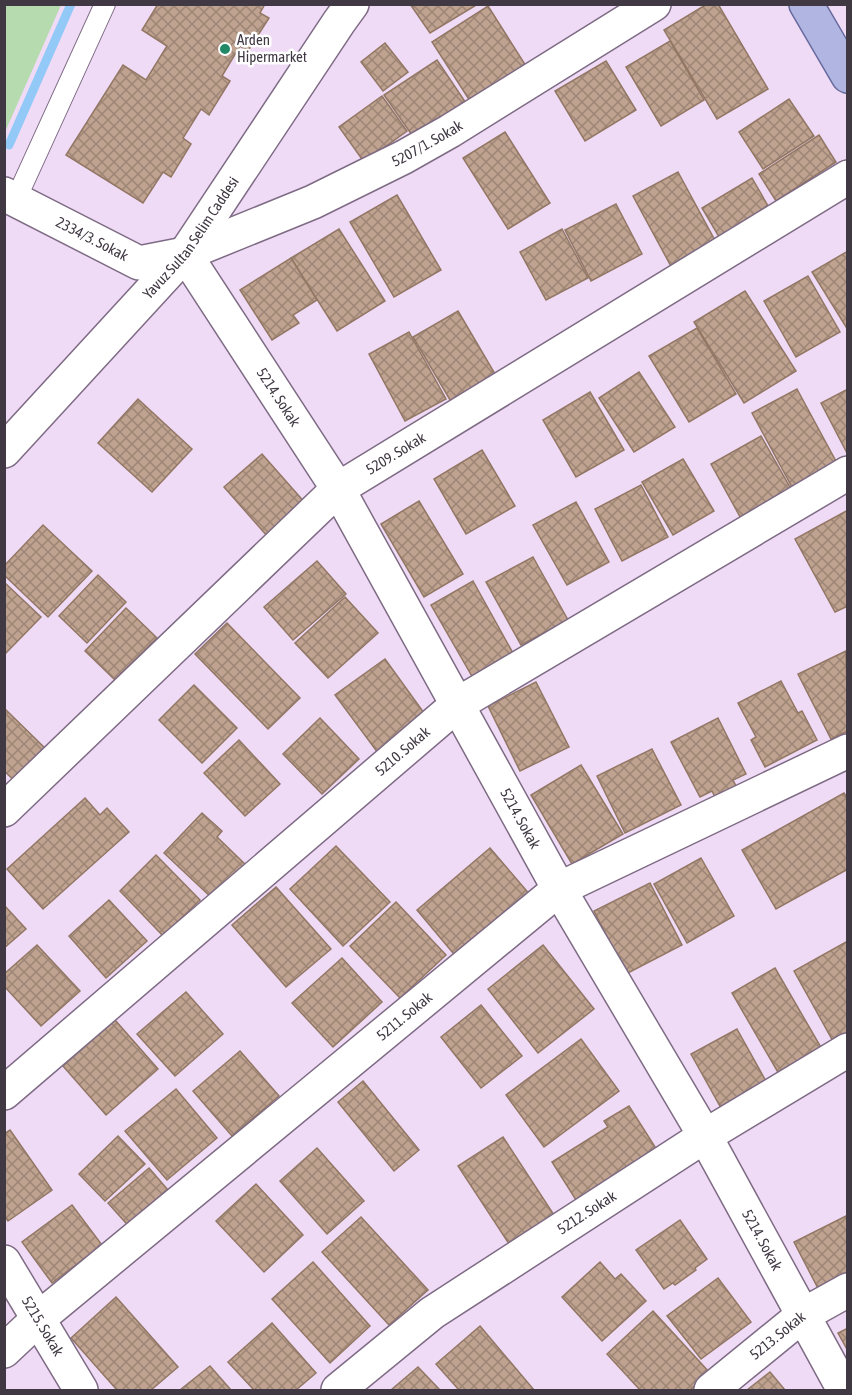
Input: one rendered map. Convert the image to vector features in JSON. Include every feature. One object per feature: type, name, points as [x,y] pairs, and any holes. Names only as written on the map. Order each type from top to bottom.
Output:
[{"type":"main road","points":[[806,4],[848,76]]},
{"type":"street","name":"Yavuz Sultan Selim Caddesi","points":[[4,451],[185,254],[352,4]]},
{"type":"street","name":"5207/1. Sokak","points":[[185,254],[313,202],[404,158],[654,4]]},
{"type":"street","name":"5209. Sokak","points":[[4,810],[338,489],[848,177]]},
{"type":"street","name":"2334/3. Sokak","points":[[10,196],[139,263],[185,254]]},
{"type":"street","name":"5214. Sokak","points":[[185,254],[338,489],[559,889],[705,1136],[844,1390]]},
{"type":"street","name":"5210. Sokak","points":[[4,1093],[458,704],[848,473]]},
{"type":"street","name":"5211. Sokak","points":[[4,1351],[38,1319],[559,889],[848,751]]},
{"type":"street","name":"5212. Sokak","points":[[338,1390],[432,1313],[705,1136],[848,1050]]},
{"type":"street","name":"5215. Sokak","points":[[4,1262],[81,1390]]},
{"type":"street","name":"5213. Sokak","points":[[711,1390],[803,1315],[848,1290]]},
{"type":"lane","points":[[10,196],[105,4]]},
{"type":"green space","points":[[4,5],[61,5],[5,132]]},
{"type":"building","points":[[158,4],[265,4],[260,13],[269,18],[248,51],[240,46],[222,76],[230,81],[209,115],[201,109],[183,138],[191,144],[171,177],[163,172],[143,203],[66,155],[123,65],[146,80],[167,46],[142,30]]},
{"type":"building","points":[[410,4],[478,4],[430,33]]},
{"type":"building","points":[[707,4],[718,4],[768,89],[717,119],[664,30]]},
{"type":"building","points":[[488,6],[526,66],[470,101],[432,42]]},
{"type":"building","points":[[670,41],[704,100],[661,126],[626,67]]},
{"type":"building","points":[[385,43],[408,72],[383,91],[361,62]]},
{"type":"building","points":[[437,60],[466,103],[414,138],[384,95]]},
{"type":"building","points":[[606,61],[636,110],[585,141],[555,91]]},
{"type":"building","points":[[382,96],[407,131],[364,162],[339,127]]},
{"type":"building","points":[[789,99],[814,136],[763,169],[739,132]]},
{"type":"building","points":[[505,132],[550,203],[508,229],[463,158]]},
{"type":"building","points":[[819,135],[836,162],[776,201],[759,174]]},
{"type":"building","points":[[678,172],[718,246],[673,270],[633,196]]},
{"type":"building","points":[[752,178],[775,218],[725,247],[702,208]]},
{"type":"building","points":[[397,195],[441,270],[394,297],[350,222]]},
{"type":"building","points":[[616,204],[642,254],[591,281],[565,230]]},
{"type":"building","points":[[339,229],[385,301],[337,331],[291,258]]},
{"type":"building","points":[[562,229],[588,278],[546,300],[520,252]]},
{"type":"building","points":[[848,251],[848,330],[812,272]]},
{"type":"building","points":[[291,258],[317,300],[293,315],[299,323],[272,340],[240,290]]},
{"type":"building","points":[[808,276],[840,332],[796,357],[764,301]]},
{"type":"building","points":[[745,291],[796,371],[744,403],[694,322]]},
{"type":"building","points":[[458,311],[498,379],[453,405],[413,337]]},
{"type":"building","points":[[697,328],[736,394],[689,422],[649,356]]},
{"type":"building","points":[[409,332],[446,399],[405,421],[369,354]]},
{"type":"building","points":[[639,372],[675,427],[634,452],[599,398]]},
{"type":"building","points":[[797,389],[838,465],[793,489],[752,413]]},
{"type":"building","points":[[848,389],[848,453],[847,453],[821,403]]},
{"type":"building","points":[[590,392],[624,450],[576,477],[543,420]]},
{"type":"building","points":[[138,399],[192,449],[152,492],[98,443]]},
{"type":"building","points":[[761,436],[795,496],[744,524],[711,464]]},
{"type":"building","points":[[482,450],[515,506],[466,534],[434,479]]},
{"type":"building","points":[[262,454],[306,504],[268,537],[224,487]]},
{"type":"building","points":[[683,459],[714,511],[673,535],[642,482]]},
{"type":"building","points":[[641,485],[668,537],[622,561],[595,509]]},
{"type":"building","points":[[419,501],[463,574],[424,597],[381,524]]},
{"type":"building","points":[[576,502],[609,562],[567,585],[533,525]]},
{"type":"building","points":[[848,510],[848,606],[835,612],[795,539]]},
{"type":"building","points":[[43,525],[92,571],[48,617],[4,575],[4,566]]},
{"type":"building","points":[[533,557],[568,620],[521,645],[486,582]]},
{"type":"building","points":[[317,561],[346,594],[293,640],[264,607]]},
{"type":"building","points":[[98,575],[126,602],[87,643],[59,616]]},
{"type":"building","points":[[473,581],[514,655],[473,678],[431,605]]},
{"type":"building","points":[[4,582],[41,617],[5,654],[4,654]]},
{"type":"building","points":[[345,597],[378,633],[328,678],[295,643]]},
{"type":"building","points":[[126,608],[157,638],[115,680],[85,651]]},
{"type":"building","points":[[227,623],[300,698],[268,729],[195,654]]},
{"type":"building","points":[[846,651],[848,731],[831,739],[798,674]]},
{"type":"building","points":[[385,659],[427,717],[378,753],[335,695]]},
{"type":"building","points":[[781,681],[798,713],[802,711],[817,740],[765,767],[751,740],[756,737],[738,703]]},
{"type":"building","points":[[536,682],[569,747],[520,771],[488,706]]},
{"type":"building","points":[[194,685],[237,728],[202,763],[159,720]]},
{"type":"building","points":[[4,708],[48,751],[17,783],[4,771]]},
{"type":"building","points":[[320,718],[359,759],[322,794],[283,754]]},
{"type":"building","points":[[718,718],[746,774],[733,780],[736,786],[715,797],[712,791],[700,797],[671,742]]},
{"type":"building","points":[[239,740],[280,784],[245,816],[204,773]]},
{"type":"building","points":[[652,749],[681,805],[625,833],[597,776]]},
{"type":"building","points":[[581,765],[623,834],[572,864],[531,795]]},
{"type":"building","points":[[844,793],[848,799],[848,869],[776,909],[742,850]]},
{"type":"building","points":[[85,798],[100,815],[107,808],[129,832],[43,909],[7,869]]},
{"type":"building","points":[[202,813],[222,831],[217,837],[246,865],[214,900],[164,853]]},
{"type":"building","points":[[336,846],[390,902],[343,946],[290,889]]},
{"type":"building","points":[[490,848],[531,896],[458,959],[417,910]]},
{"type":"building","points":[[156,855],[200,900],[163,936],[120,891]]},
{"type":"building","points":[[701,858],[734,916],[687,943],[654,884]]},
{"type":"building","points":[[650,883],[682,945],[626,974],[594,911]]},
{"type":"building","points":[[276,887],[331,949],[286,987],[232,925]]},
{"type":"building","points":[[109,900],[147,941],[106,978],[69,936]]},
{"type":"building","points":[[396,902],[446,955],[400,998],[350,946]]},
{"type":"building","points":[[4,905],[26,929],[4,948]]},
{"type":"building","points":[[846,942],[848,945],[848,1048],[839,1052],[794,971]]},
{"type":"building","points":[[37,945],[80,991],[41,1026],[4,986],[4,974]]},
{"type":"building","points":[[543,945],[594,1009],[538,1053],[488,989]]},
{"type":"building","points":[[342,958],[382,1002],[333,1047],[292,1003]]},
{"type":"building","points":[[775,968],[826,1056],[783,1081],[732,993]]},
{"type":"building","points":[[186,992],[223,1034],[175,1076],[137,1034]]},
{"type":"building","points":[[481,1005],[522,1056],[481,1088],[441,1037]]},
{"type":"building","points":[[115,1020],[158,1069],[106,1115],[63,1066]]},
{"type":"building","points":[[737,1029],[767,1083],[721,1108],[691,1054]]},
{"type":"building","points":[[581,1039],[619,1091],[544,1147],[506,1095]]},
{"type":"building","points":[[240,1051],[279,1096],[232,1136],[193,1091]]},
{"type":"building","points":[[363,1081],[419,1150],[394,1171],[338,1102]]},
{"type":"building","points":[[176,1089],[217,1138],[167,1180],[125,1131]]},
{"type":"building","points":[[629,1106],[657,1150],[576,1200],[552,1162],[608,1127],[604,1121]]},
{"type":"building","points":[[10,1130],[52,1190],[8,1221],[4,1215],[4,1134]]},
{"type":"building","points":[[118,1136],[145,1164],[105,1201],[79,1174]]},
{"type":"building","points":[[503,1137],[556,1218],[511,1247],[458,1166]]},
{"type":"building","points":[[317,1148],[364,1201],[327,1234],[280,1181]]},
{"type":"building","points":[[149,1168],[174,1197],[133,1231],[108,1203]]},
{"type":"building","points":[[256,1184],[303,1235],[264,1272],[216,1221]]},
{"type":"building","points":[[72,1205],[102,1245],[52,1283],[22,1242]]},
{"type":"building","points":[[848,1215],[848,1285],[823,1298],[794,1242]]},
{"type":"building","points":[[361,1217],[428,1290],[389,1325],[322,1252]]},
{"type":"building","points":[[680,1220],[707,1259],[675,1285],[673,1283],[664,1289],[636,1250]]},
{"type":"building","points":[[313,1262],[370,1326],[330,1363],[272,1299]]},
{"type":"building","points":[[600,1262],[615,1279],[621,1274],[646,1301],[602,1341],[562,1297]]},
{"type":"building","points":[[718,1278],[751,1322],[701,1359],[667,1316]]},
{"type":"building","points":[[116,1297],[178,1367],[151,1390],[117,1390],[71,1338]]},
{"type":"building","points":[[653,1311],[710,1373],[690,1390],[640,1390],[607,1354]]},
{"type":"building","points":[[272,1323],[316,1373],[296,1390],[254,1390],[228,1362]]},
{"type":"building","points":[[480,1326],[534,1390],[459,1390],[436,1364]]},
{"type":"building","points":[[848,1328],[848,1351],[838,1333]]},
{"type":"building","points":[[210,1366],[231,1390],[180,1390]]},
{"type":"building","points":[[418,1367],[440,1390],[391,1390]]},
{"type":"building","points":[[770,1372],[785,1390],[747,1390]]},
{"type":"waterway","points":[[9,145],[71,4]]},
{"type":"place","name":"Arden Hipermarket","points":[[225,49]]}]
